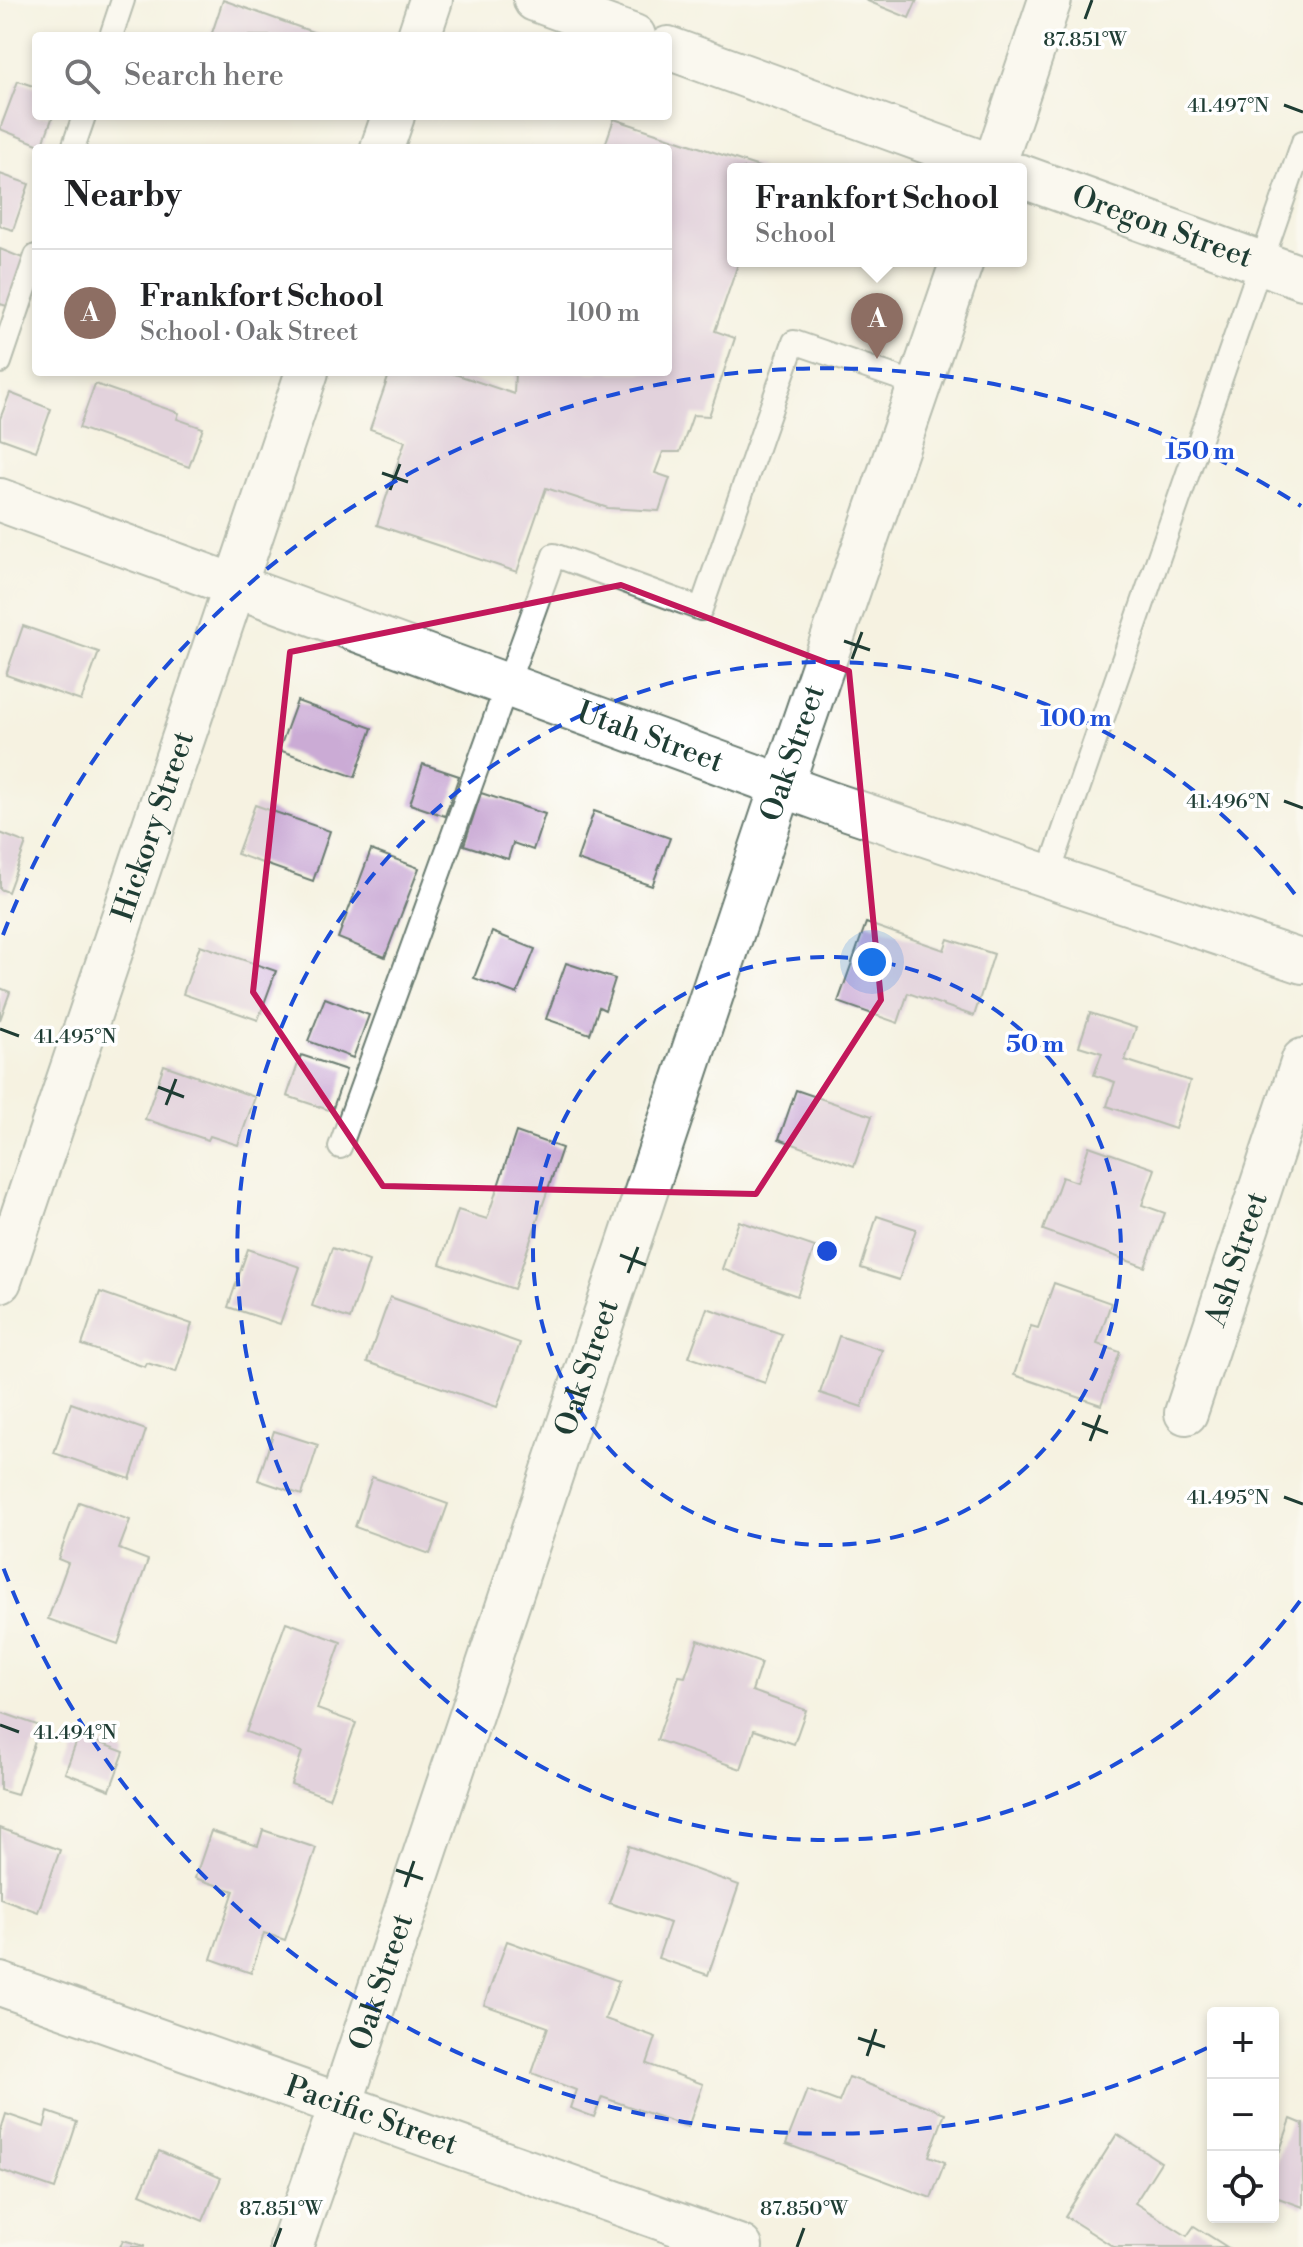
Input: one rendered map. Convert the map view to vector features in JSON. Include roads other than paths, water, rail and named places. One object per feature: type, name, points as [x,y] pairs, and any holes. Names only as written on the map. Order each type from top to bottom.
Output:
[{"type":"street","points":[[420,32],[431,0]]},
{"type":"street","points":[[535,0],[623,32]]},
{"type":"street","points":[[1004,163],[1050,0]]},
{"type":"street","name":"Oregon Street","points":[[672,49],[983,163]]},
{"type":"street","points":[[383,144],[392,120]]},
{"type":"street","name":"Oregon Street","points":[[1027,179],[1303,278]]},
{"type":"street","name":"Oak Street","points":[[291,2247],[782,785],[960,267]]},
{"type":"street","name":"Hickory Street","points":[[0,1281],[306,376]]},
{"type":"street","name":"Utah Street","points":[[0,500],[782,785],[1303,962]]},
{"type":"street","name":"Ash Street","points":[[1186,1413],[1303,1060]]},
{"type":"street","name":"Pacific Street","points":[[0,1984],[741,2247]]},
{"type":"lane","points":[[112,32],[123,0]]},
{"type":"lane","points":[[74,144],[83,120]]},
{"type":"lane","points":[[1048,876],[1303,142]]},
{"type":"lane","points":[[0,362],[32,268]]},
{"type":"lane","points":[[340,1147],[554,555],[701,609],[794,342],[919,385]]},
{"type":"place","name":"Frankfort School","points":[[877,359]]}]
